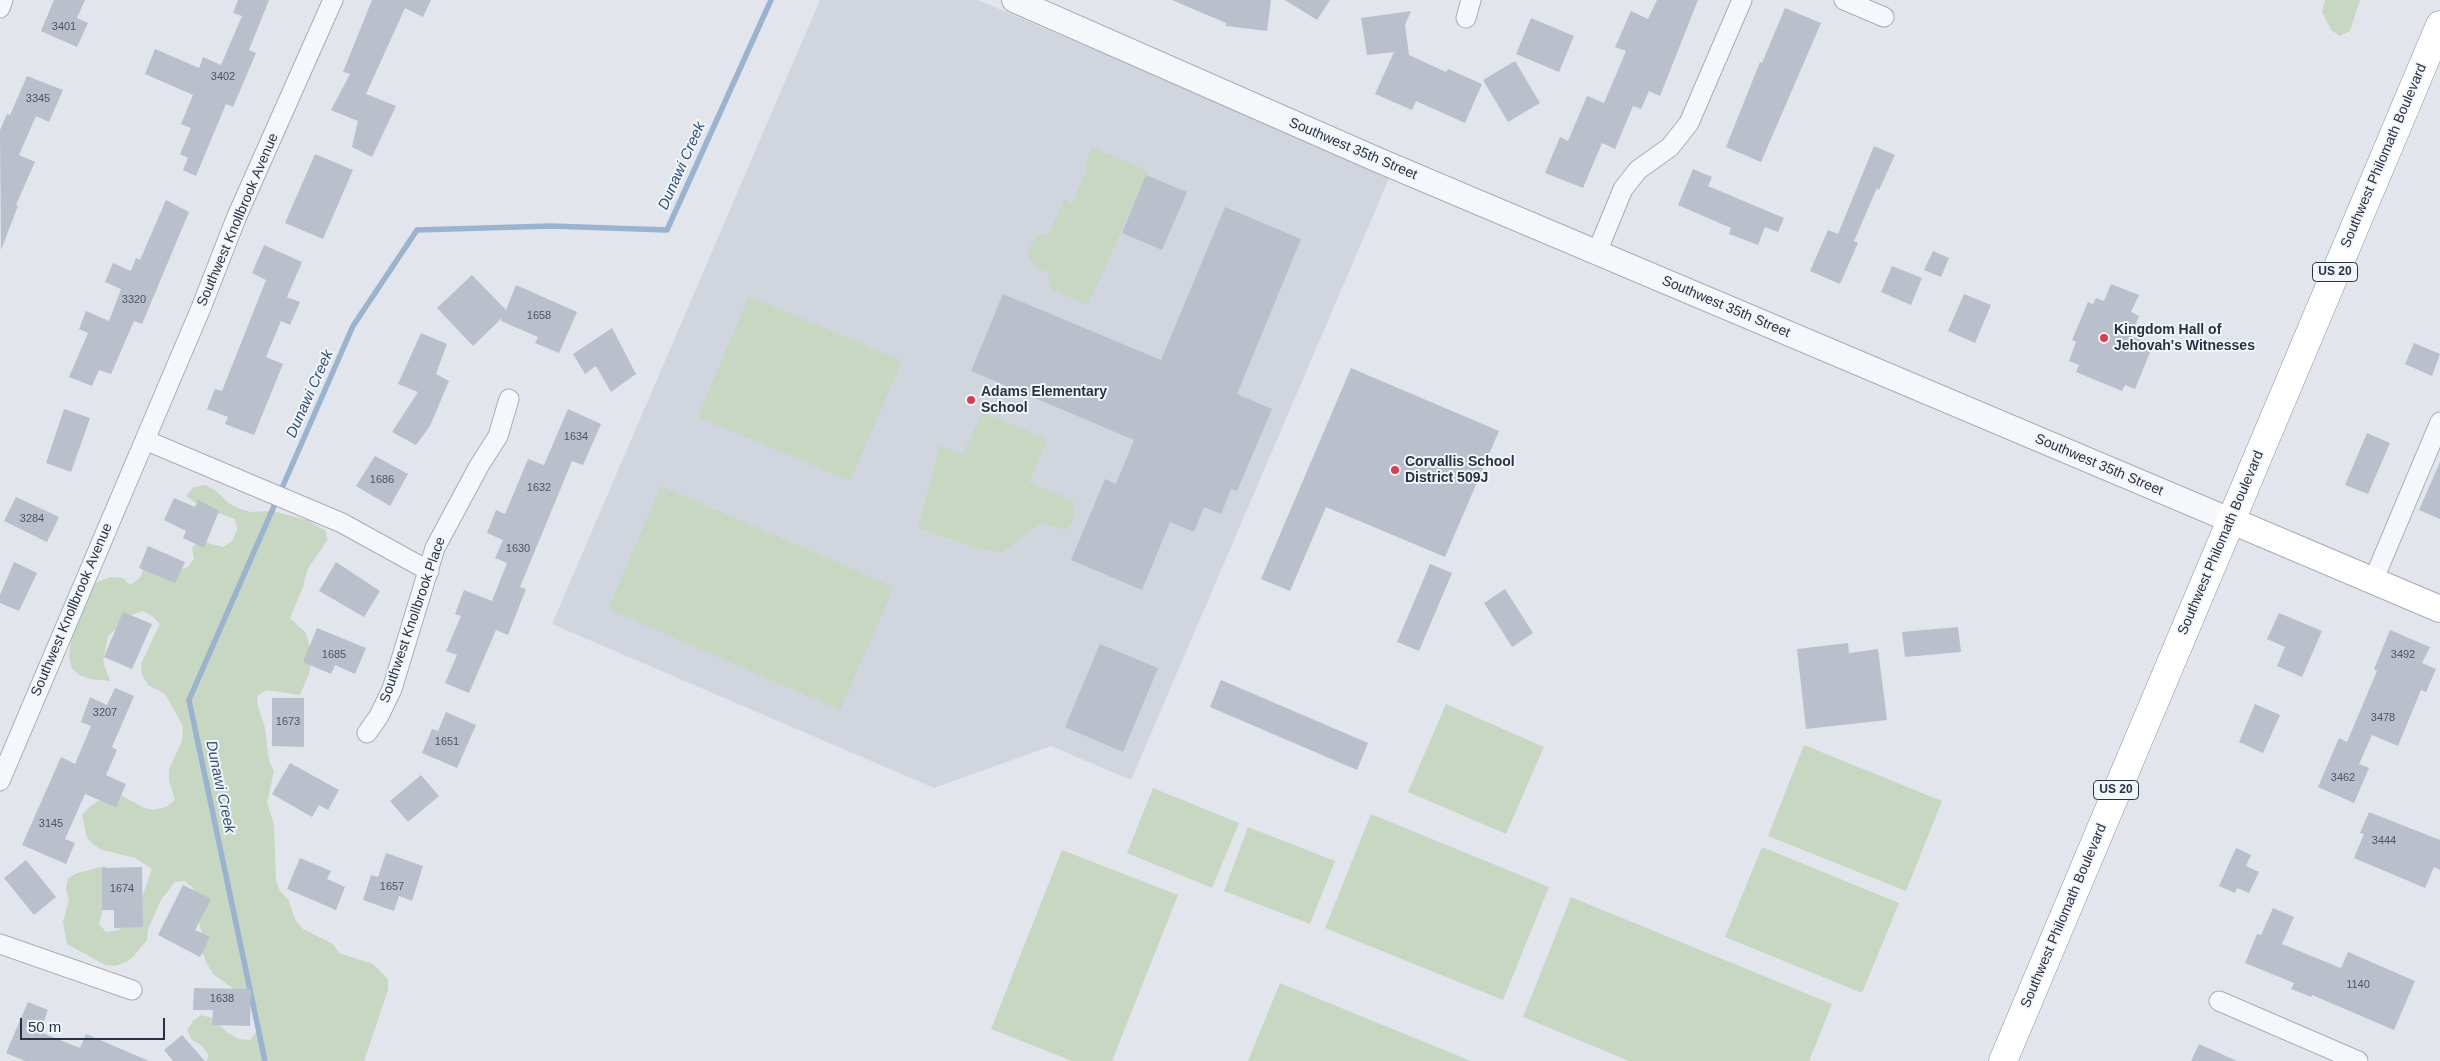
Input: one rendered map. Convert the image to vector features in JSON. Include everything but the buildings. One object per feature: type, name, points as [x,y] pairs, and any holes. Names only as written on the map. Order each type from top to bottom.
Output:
[{"type":"highway","name":"Southwest Philomath Boulevard","points":[[2003,1061],[2440,25]]},
{"type":"main road","name":"Southwest 35th Street","points":[[2230,520],[2440,609]]},
{"type":"street","points":[[0,8],[3,0]]},
{"type":"street","name":"Southwest Knollbrook Avenue","points":[[0,780],[145,440],[237,216],[333,0]]},
{"type":"street","name":"Southwest 35th Street","points":[[1014,0],[1133,54],[2230,520]]},
{"type":"street","points":[[1597,252],[1623,189],[1638,170],[1670,146],[1689,124],[1742,0]]},
{"type":"street","points":[[1844,0],[1884,17]]},
{"type":"street","name":"Southwest Knollbrook Place","points":[[367,733],[379,716],[392,689],[435,548],[479,466],[498,436],[509,399]]},
{"type":"street","points":[[2373,581],[2440,422]]},
{"type":"street","points":[[145,440],[342,523],[429,571]]},
{"type":"street","points":[[0,944],[132,990]]},
{"type":"street","points":[[2219,1001],[2358,1061]]},
{"type":"shaded area","name":"Adams Elementary School","points":[[820,0],[978,0],[1390,176],[1131,780],[1051,746],[934,788],[552,624]]},
{"type":"green space","points":[[2325,0],[2360,0],[2350,31],[2340,36],[2331,30],[2322,12]]},
{"type":"green space","points":[[1092,147],[1148,171],[1088,305],[1051,289],[1048,273],[1035,267],[1027,253],[1036,236],[1049,234],[1064,200],[1072,204],[1088,166],[1085,164]]},
{"type":"green space","points":[[749,296],[902,361],[850,481],[698,417]]},
{"type":"green space","points":[[982,412],[1047,439],[1029,482],[1073,501],[1075,514],[1071,524],[1065,530],[1040,523],[1003,552],[979,549],[918,528],[940,445],[963,454]]},
{"type":"green space","points":[[205,485],[215,490],[230,504],[240,509],[251,512],[273,511],[307,520],[326,531],[327,541],[308,568],[303,587],[290,618],[306,633],[311,665],[308,676],[300,695],[267,690],[257,696],[258,707],[265,728],[269,761],[274,771],[267,803],[274,825],[276,881],[280,891],[288,899],[296,921],[303,929],[333,944],[339,953],[373,964],[388,979],[388,990],[364,1061],[207,1061],[208,1054],[201,1045],[192,1040],[187,1030],[193,1021],[201,1015],[212,1018],[228,1033],[239,1039],[250,1040],[257,1031],[252,1008],[246,998],[213,974],[207,964],[202,952],[201,930],[195,909],[193,888],[185,881],[175,882],[161,900],[148,929],[147,940],[133,957],[126,962],[116,966],[105,965],[67,944],[63,922],[69,899],[66,889],[68,878],[77,873],[105,866],[110,877],[109,887],[99,924],[106,932],[119,930],[126,921],[141,900],[152,869],[135,858],[102,850],[94,845],[87,838],[82,815],[89,807],[109,794],[121,795],[142,807],[153,810],[166,807],[175,800],[169,781],[169,769],[182,741],[183,726],[165,694],[148,685],[142,675],[141,664],[160,624],[143,611],[133,614],[108,636],[103,661],[110,681],[90,679],[79,675],[72,668],[69,657],[70,646],[81,593],[89,585],[111,577],[123,578],[130,585],[140,578],[144,567],[177,570],[188,567],[194,559],[192,547],[201,541],[223,547],[232,541],[237,530],[235,519],[203,508],[186,496],[194,487]]},
{"type":"green space","points":[[661,486],[894,587],[840,710],[608,609]]},
{"type":"green space","points":[[1446,704],[1544,747],[1506,834],[1408,792]]},
{"type":"green space","points":[[1804,745],[1942,801],[1906,891],[1768,836]]},
{"type":"green space","points":[[1153,788],[1239,823],[1212,888],[1127,853]]},
{"type":"green space","points":[[1371,814],[1549,887],[1503,1000],[1325,928]]},
{"type":"green space","points":[[1248,827],[1335,861],[1310,924],[1224,891]]},
{"type":"green space","points":[[1762,847],[1899,903],[1862,993],[1725,937]]},
{"type":"green space","points":[[1062,850],[1178,895],[1112,1061],[1072,1061],[991,1029]]},
{"type":"green space","points":[[1571,897],[1832,1004],[1809,1061],[1629,1061],[1523,1017]]},
{"type":"green space","points":[[1280,983],[1471,1061],[1248,1061]]},
{"type":"waterway","name":"Dunawi Creek","points":[[265,1061],[189,700],[353,326],[417,230],[551,226],[667,230],[771,0]]},
{"type":"place","name":"Kingdom Hall of Jehovah's Witnesses","points":[[2104,338]]},
{"type":"place","name":"Adams Elementary School","points":[[971,400]]},
{"type":"place","name":"Corvallis School District 509J","points":[[1395,470]]}]
